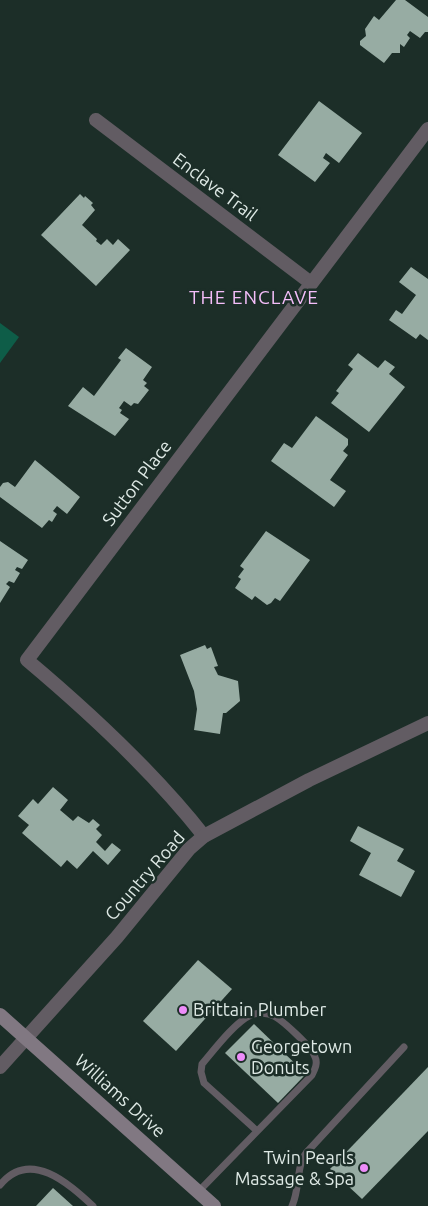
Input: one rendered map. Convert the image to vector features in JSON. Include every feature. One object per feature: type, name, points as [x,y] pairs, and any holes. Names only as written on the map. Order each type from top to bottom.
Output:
[{"type":"main road","name":"Williams Drive","points":[[0,1015],[214,1206]]},
{"type":"street","name":"Enclave Trail","points":[[96,120],[311,283]]},
{"type":"street","name":"Sutton Place","points":[[204,836],[182,807],[75,700],[26,660],[428,129]]},
{"type":"street","name":"Country Road","points":[[0,1067],[117,936],[189,850],[204,836],[308,780],[428,722]]},
{"type":"lane","points":[[198,1192],[312,1075],[316,1058],[310,1048],[275,1017],[264,1013],[252,1015],[239,1024],[202,1064],[201,1072],[204,1083],[257,1131]]},
{"type":"lane","points":[[292,1206],[298,1193],[301,1160],[404,1047]]},
{"type":"lane","points":[[0,1184],[12,1175],[25,1170],[55,1174],[93,1206]]},
{"type":"green space","points":[[0,323],[19,337],[0,363]]},
{"type":"building","points":[[396,0],[405,0],[428,17],[428,32],[425,32],[420,38],[410,31],[407,35],[410,38],[404,47],[400,44],[400,53],[392,53],[384,63],[360,45],[360,41],[366,36],[365,29],[374,16],[379,20]]},
{"type":"building","points":[[319,101],[362,133],[339,163],[326,153],[323,158],[330,163],[315,182],[278,155]]},
{"type":"building","points":[[80,194],[93,203],[91,205],[95,210],[82,225],[97,239],[96,241],[101,245],[107,239],[113,245],[118,239],[130,250],[96,286],[41,235]]},
{"type":"building","points":[[411,267],[428,279],[428,340],[420,334],[416,339],[389,320],[396,310],[402,314],[416,295],[399,282]]},
{"type":"building","points":[[126,348],[152,367],[143,380],[147,383],[144,386],[149,390],[138,404],[134,403],[131,406],[124,401],[119,408],[122,410],[120,413],[129,419],[115,436],[68,406],[83,387],[94,396],[121,360],[118,358]]},
{"type":"building","points":[[358,353],[378,368],[385,360],[395,367],[389,374],[405,387],[369,432],[331,403],[339,393],[336,391],[353,369],[348,365]]},
{"type":"building","points":[[316,416],[348,439],[348,445],[343,451],[348,455],[330,480],[346,491],[334,507],[271,461],[284,443],[292,448]]},
{"type":"building","points":[[35,460],[80,497],[67,514],[57,506],[53,511],[57,514],[52,522],[49,520],[42,528],[0,497],[0,487],[3,483],[8,482],[15,487]]},
{"type":"building","points":[[266,531],[310,560],[280,601],[275,598],[267,605],[255,596],[252,600],[235,588],[241,579],[238,577],[244,569],[240,566]]},
{"type":"building","points":[[0,541],[28,560],[22,569],[17,567],[15,570],[20,573],[14,583],[9,581],[6,584],[10,587],[0,603]]},
{"type":"building","points":[[205,645],[207,649],[211,647],[218,666],[214,667],[218,675],[238,681],[240,701],[226,713],[223,713],[220,734],[194,730],[197,709],[194,691],[180,655]]},
{"type":"building","points":[[53,787],[68,800],[60,810],[73,821],[78,816],[89,823],[93,819],[100,825],[96,829],[102,835],[96,842],[105,851],[112,843],[121,850],[108,865],[93,851],[77,869],[67,860],[61,867],[22,833],[29,825],[18,816],[33,799],[38,804]]},
{"type":"building","points":[[358,826],[404,849],[397,861],[415,871],[401,897],[359,875],[371,853],[350,841]]},
{"type":"building","name":"Brittain Plumber","points":[[198,960],[232,989],[176,1051],[143,1021]]},
{"type":"building","points":[[254,1024],[306,1074],[278,1103],[225,1053]]},
{"type":"building","points":[[428,1067],[428,1131],[362,1199],[330,1169]]},
{"type":"building","points":[[53,1188],[73,1206],[36,1206]]},
{"type":"place","name":"Brittain Plumber","points":[[183,1010]]},
{"type":"place","name":"Georgetown Donuts","points":[[241,1057]]},
{"type":"place","name":"Twin Pearls Massage & Spa","points":[[364,1168]]},
{"type":"district","name":"THE ENCLAVE","points":[[254,297]]}]
